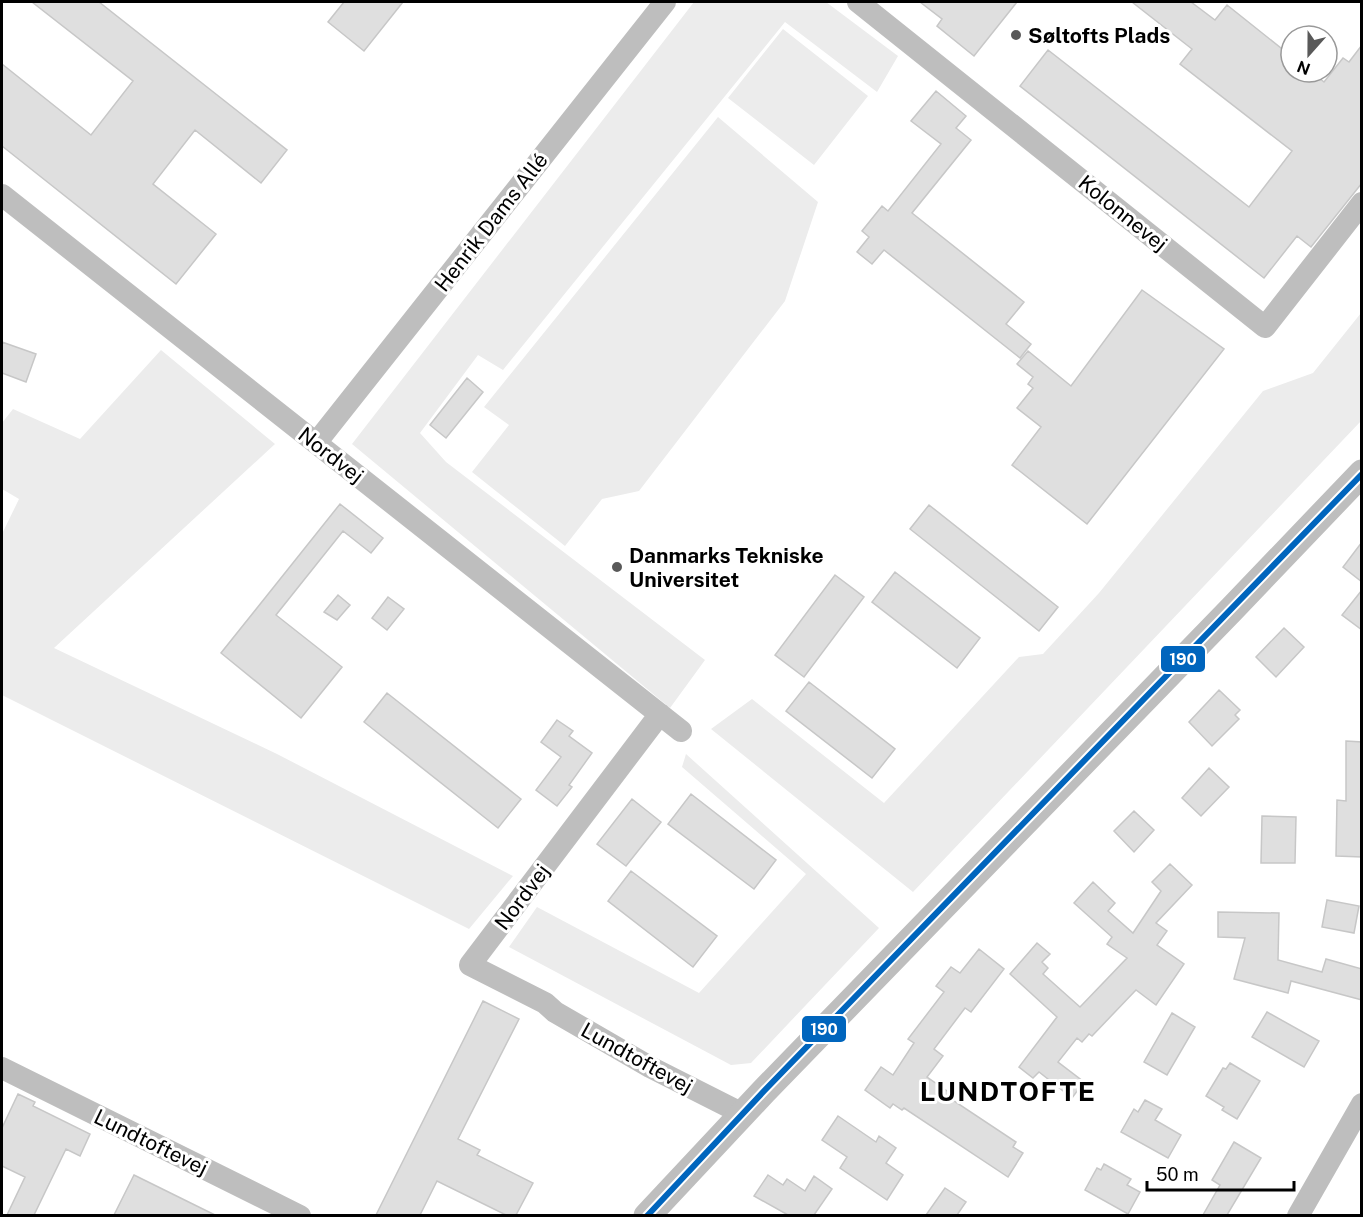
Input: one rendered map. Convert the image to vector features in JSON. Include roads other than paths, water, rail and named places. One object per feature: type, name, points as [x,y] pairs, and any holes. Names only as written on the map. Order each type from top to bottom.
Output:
[{"type":"street","name":"Henrik Dams Allé","points":[[316,443],[665,2]]},
{"type":"street","name":"Kolonnevej","points":[[858,2],[1265,327],[1362,204]]},
{"type":"street","name":"Nordvej","points":[[2,195],[681,731]]},
{"type":"street","points":[[647,1215],[1362,472]]},
{"type":"street","name":"Nordvej","points":[[470,965],[660,714]]},
{"type":"street","name":"Lundtoftevej","points":[[470,965],[545,1003],[555,1012],[650,1066],[743,1114]]},
{"type":"street","name":"Lundtoftevej","points":[[2,1068],[300,1215]]},
{"type":"street","points":[[1298,1215],[1362,1104]]},
{"type":"place","name":"Søltofts Plads","points":[[1016,35]]},
{"type":"place","name":"Danmarks Tekniske Universitet","points":[[617,567]]},
{"type":"district","name":"LUNDTOFTE","points":[[1008,1091]]}]
